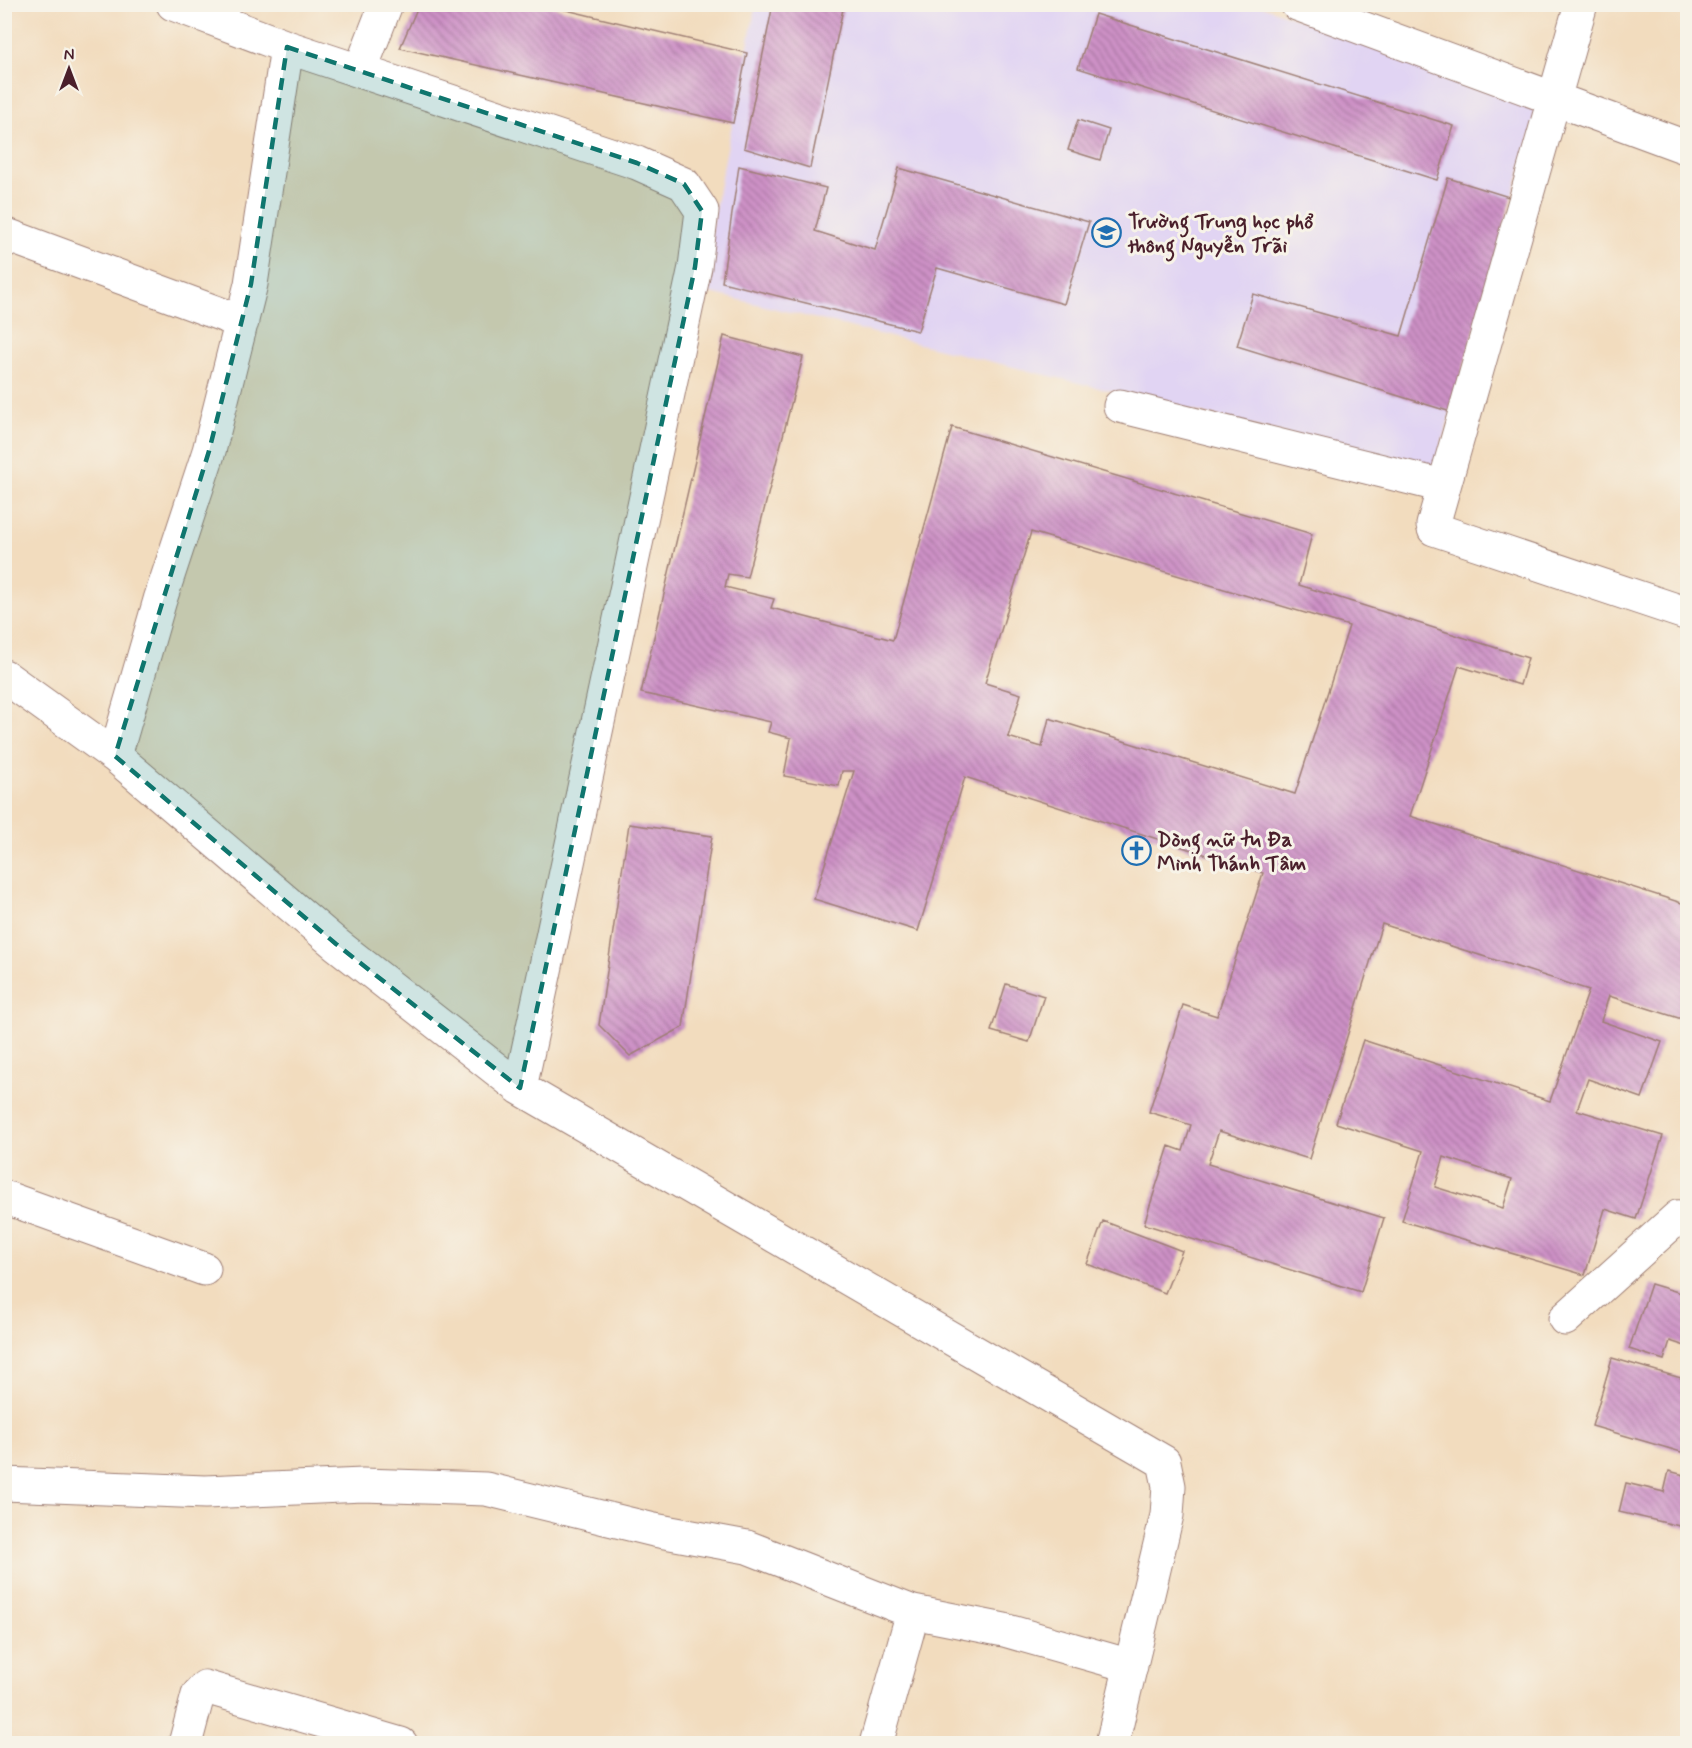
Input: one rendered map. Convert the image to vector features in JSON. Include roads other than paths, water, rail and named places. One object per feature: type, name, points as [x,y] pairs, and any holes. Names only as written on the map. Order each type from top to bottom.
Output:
[{"type":"street","points":[[173,4],[287,46],[637,163],[684,184],[702,212],[695,267],[519,1088]]},
{"type":"street","points":[[360,71],[386,4]]},
{"type":"street","points":[[1297,4],[1688,147]]},
{"type":"street","points":[[1581,4],[1443,486],[1434,529],[1688,614]]},
{"type":"street","points":[[115,756],[160,600],[209,451],[242,322],[251,284],[287,46]]},
{"type":"street","points":[[4,234],[242,322]]},
{"type":"street","points":[[1120,405],[1443,486]]},
{"type":"street","points":[[4,676],[115,756],[336,944],[519,1088],[1164,1462],[1169,1486],[1167,1515],[1112,1743]]},
{"type":"street","points":[[4,1197],[204,1269]]},
{"type":"street","points":[[1565,1319],[1678,1217],[1688,1221]]},
{"type":"street","points":[[4,1484],[205,1492],[363,1485],[486,1489],[654,1530],[747,1547],[913,1612],[1004,1630],[1131,1666]]},
{"type":"street","points":[[876,1743],[913,1612]]},
{"type":"street","points":[[185,1743],[198,1695],[203,1688],[209,1687],[402,1743]]},
{"type":"place","name":"Trường Trung học phổ thông Nguyễn Trãi","points":[[1107,233]]},
{"type":"place","name":"Dòng nữ tu Đa Minh Thánh Tâm","points":[[1136,851]]}]
